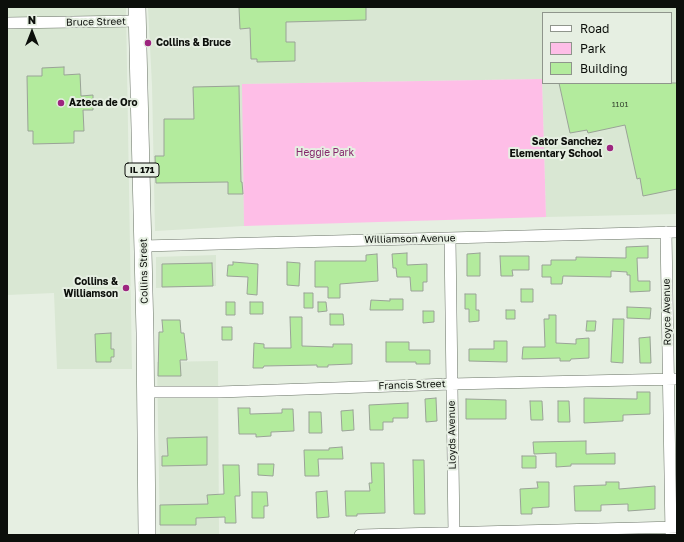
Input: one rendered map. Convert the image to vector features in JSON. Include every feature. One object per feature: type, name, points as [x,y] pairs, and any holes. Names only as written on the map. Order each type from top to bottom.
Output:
[{"type":"main road","name":"Collins Street","points":[[137,14],[148,535]]},
{"type":"street","name":"Bruce Street","points":[[7,23],[137,14]]},
{"type":"street","name":"Royce Avenue","points":[[666,232],[673,379],[673,529]]},
{"type":"street","name":"Williamson Avenue","points":[[143,246],[677,232]]},
{"type":"street","name":"Lloyds Avenue","points":[[450,238],[454,533]]},
{"type":"street","name":"Francis Street","points":[[146,392],[219,392],[451,384],[673,379]]},
{"type":"street","points":[[360,535],[673,529]]},
{"type":"shaded area","points":[[7,7],[126,7],[132,369],[57,369],[54,293],[7,295]]},
{"type":"shaded area","points":[[148,7],[677,7],[677,214],[546,217],[542,84],[672,84],[672,12],[542,12],[542,79],[243,84],[244,226],[155,231],[152,85]]},
{"type":"shaded area","points":[[216,255],[216,286],[156,288],[156,257]]},
{"type":"shaded area","points":[[218,361],[219,535],[160,535],[157,362]]},
{"type":"green space","name":"Heggie Park","points":[[542,79],[546,217],[244,226],[242,84]]},
{"type":"building","points":[[239,7],[366,7],[366,20],[286,22],[286,42],[295,42],[295,61],[257,62],[257,59],[251,59],[250,28],[240,29]]},
{"type":"building","name":"Azteca de Oro","points":[[64,67],[64,75],[80,74],[81,96],[93,95],[93,110],[83,110],[84,131],[74,131],[74,143],[33,144],[33,131],[28,131],[27,76],[42,76],[42,68]]},
{"type":"building","points":[[677,83],[677,189],[643,196],[640,178],[637,179],[625,125],[588,133],[587,130],[570,133],[559,84]]},
{"type":"building","points":[[239,86],[241,182],[243,194],[228,194],[228,182],[156,183],[155,156],[164,156],[164,119],[194,119],[193,87]]},
{"type":"building","points":[[648,246],[648,258],[637,258],[638,281],[650,281],[650,291],[630,292],[630,275],[627,275],[627,272],[611,271],[611,277],[563,276],[562,284],[551,284],[551,277],[542,277],[542,265],[551,265],[551,260],[576,260],[576,257],[626,258],[626,247]]},
{"type":"building","points":[[407,253],[407,265],[427,264],[427,282],[423,282],[423,291],[411,291],[410,277],[397,277],[396,268],[393,268],[392,254]]},
{"type":"building","points":[[480,253],[480,276],[467,276],[467,254]]},
{"type":"building","points":[[377,254],[378,281],[340,284],[340,298],[328,298],[328,287],[315,287],[315,261],[366,261],[366,255]]},
{"type":"building","points":[[500,256],[529,256],[529,270],[512,270],[513,276],[501,276]]},
{"type":"building","points":[[233,262],[258,264],[257,295],[247,294],[248,277],[227,276],[228,265],[233,265]]},
{"type":"building","points":[[287,262],[300,263],[299,286],[287,285]]},
{"type":"building","points":[[212,263],[213,286],[162,287],[162,264]]},
{"type":"building","points":[[521,289],[533,289],[533,302],[521,302]]},
{"type":"building","points":[[304,293],[313,293],[313,308],[304,308]]},
{"type":"building","points":[[465,294],[476,294],[476,310],[479,310],[479,321],[469,322],[469,309],[465,309]]},
{"type":"building","points":[[390,299],[403,299],[403,310],[370,310],[371,300],[390,301]]},
{"type":"building","points":[[226,302],[235,302],[235,315],[226,315]]},
{"type":"building","points":[[250,302],[263,302],[263,314],[250,314]]},
{"type":"building","points":[[318,302],[326,302],[327,311],[318,312]]},
{"type":"building","points":[[627,307],[651,308],[650,319],[627,318]]},
{"type":"building","points":[[506,310],[515,310],[515,319],[506,319]]},
{"type":"building","points":[[423,311],[434,311],[434,322],[423,323]]},
{"type":"building","points":[[330,314],[343,314],[344,325],[330,325]]},
{"type":"building","points":[[549,315],[556,315],[556,343],[576,344],[576,339],[589,338],[589,358],[571,359],[570,361],[560,361],[560,358],[522,359],[523,347],[545,347],[544,319],[549,319]]},
{"type":"building","points":[[290,317],[302,317],[302,346],[333,347],[333,344],[352,344],[352,364],[328,365],[328,367],[317,367],[317,365],[264,366],[263,368],[253,368],[254,343],[264,344],[264,348],[291,348]]},
{"type":"building","points":[[613,319],[624,319],[623,363],[611,362]]},
{"type":"building","points":[[162,320],[180,320],[181,333],[184,333],[187,360],[180,360],[181,376],[158,376],[159,332],[163,332]]},
{"type":"building","points":[[587,321],[596,321],[595,331],[586,331]]},
{"type":"building","points":[[222,327],[232,327],[232,340],[222,340]]},
{"type":"building","points":[[111,333],[111,349],[114,349],[114,357],[111,357],[111,362],[96,362],[95,334]]},
{"type":"building","points":[[650,337],[651,363],[640,363],[639,338]]},
{"type":"building","points":[[494,341],[507,341],[507,362],[469,361],[469,349],[494,349]]},
{"type":"building","points":[[386,342],[409,342],[409,350],[430,350],[430,364],[416,364],[416,362],[386,362]]},
{"type":"building","points":[[637,392],[650,392],[650,414],[623,415],[623,421],[584,423],[584,398],[637,399]]},
{"type":"building","points":[[436,398],[437,421],[426,422],[425,399]]},
{"type":"building","points":[[466,399],[506,400],[506,419],[466,419]]},
{"type":"building","points":[[530,401],[542,401],[543,420],[531,420]]},
{"type":"building","points":[[558,401],[569,401],[570,422],[558,422]]},
{"type":"building","points":[[408,403],[408,418],[393,418],[393,422],[383,422],[383,430],[370,430],[369,405]]},
{"type":"building","points":[[238,408],[250,408],[250,414],[282,413],[282,409],[293,409],[294,431],[271,432],[271,436],[256,437],[256,434],[239,434]]},
{"type":"building","points":[[353,410],[354,430],[342,431],[341,411]]},
{"type":"building","points":[[309,412],[321,412],[322,433],[309,433]]},
{"type":"building","points":[[207,437],[207,465],[162,466],[162,456],[168,456],[167,438]]},
{"type":"building","points":[[586,441],[586,454],[615,453],[615,464],[571,464],[571,466],[556,467],[556,453],[534,454],[533,442]]},
{"type":"building","points":[[342,447],[343,459],[318,459],[319,476],[305,476],[304,450],[329,450],[329,448]]},
{"type":"building","points":[[522,456],[536,456],[536,468],[522,468]]},
{"type":"building","points":[[413,460],[424,460],[425,514],[414,514]]},
{"type":"building","points":[[371,463],[384,463],[385,513],[346,516],[345,491],[370,491],[369,483],[372,483]]},
{"type":"building","points":[[258,464],[274,464],[273,476],[258,475]]},
{"type":"building","points":[[223,465],[239,465],[240,496],[235,496],[236,523],[225,523],[225,517],[196,518],[196,525],[160,525],[160,505],[208,504],[207,495],[224,494]]},
{"type":"building","points":[[537,482],[549,482],[549,507],[532,508],[532,514],[521,514],[520,489],[538,488]]},
{"type":"building","points":[[606,482],[619,482],[619,489],[655,486],[655,509],[628,511],[628,504],[601,505],[601,511],[575,511],[574,486],[606,485]]},
{"type":"building","points":[[327,491],[329,517],[317,518],[316,492]]},
{"type":"building","points":[[252,492],[267,492],[268,506],[264,506],[264,518],[252,518]]},
{"type":"place","name":"Collins & Bruce","points":[[148,43]]},
{"type":"place","name":"Azteca de Oro","points":[[61,103]]},
{"type":"place","name":"Sator Sanchez Elementary School","points":[[610,148]]},
{"type":"place","name":"Collins & Williamson","points":[[126,288]]}]
